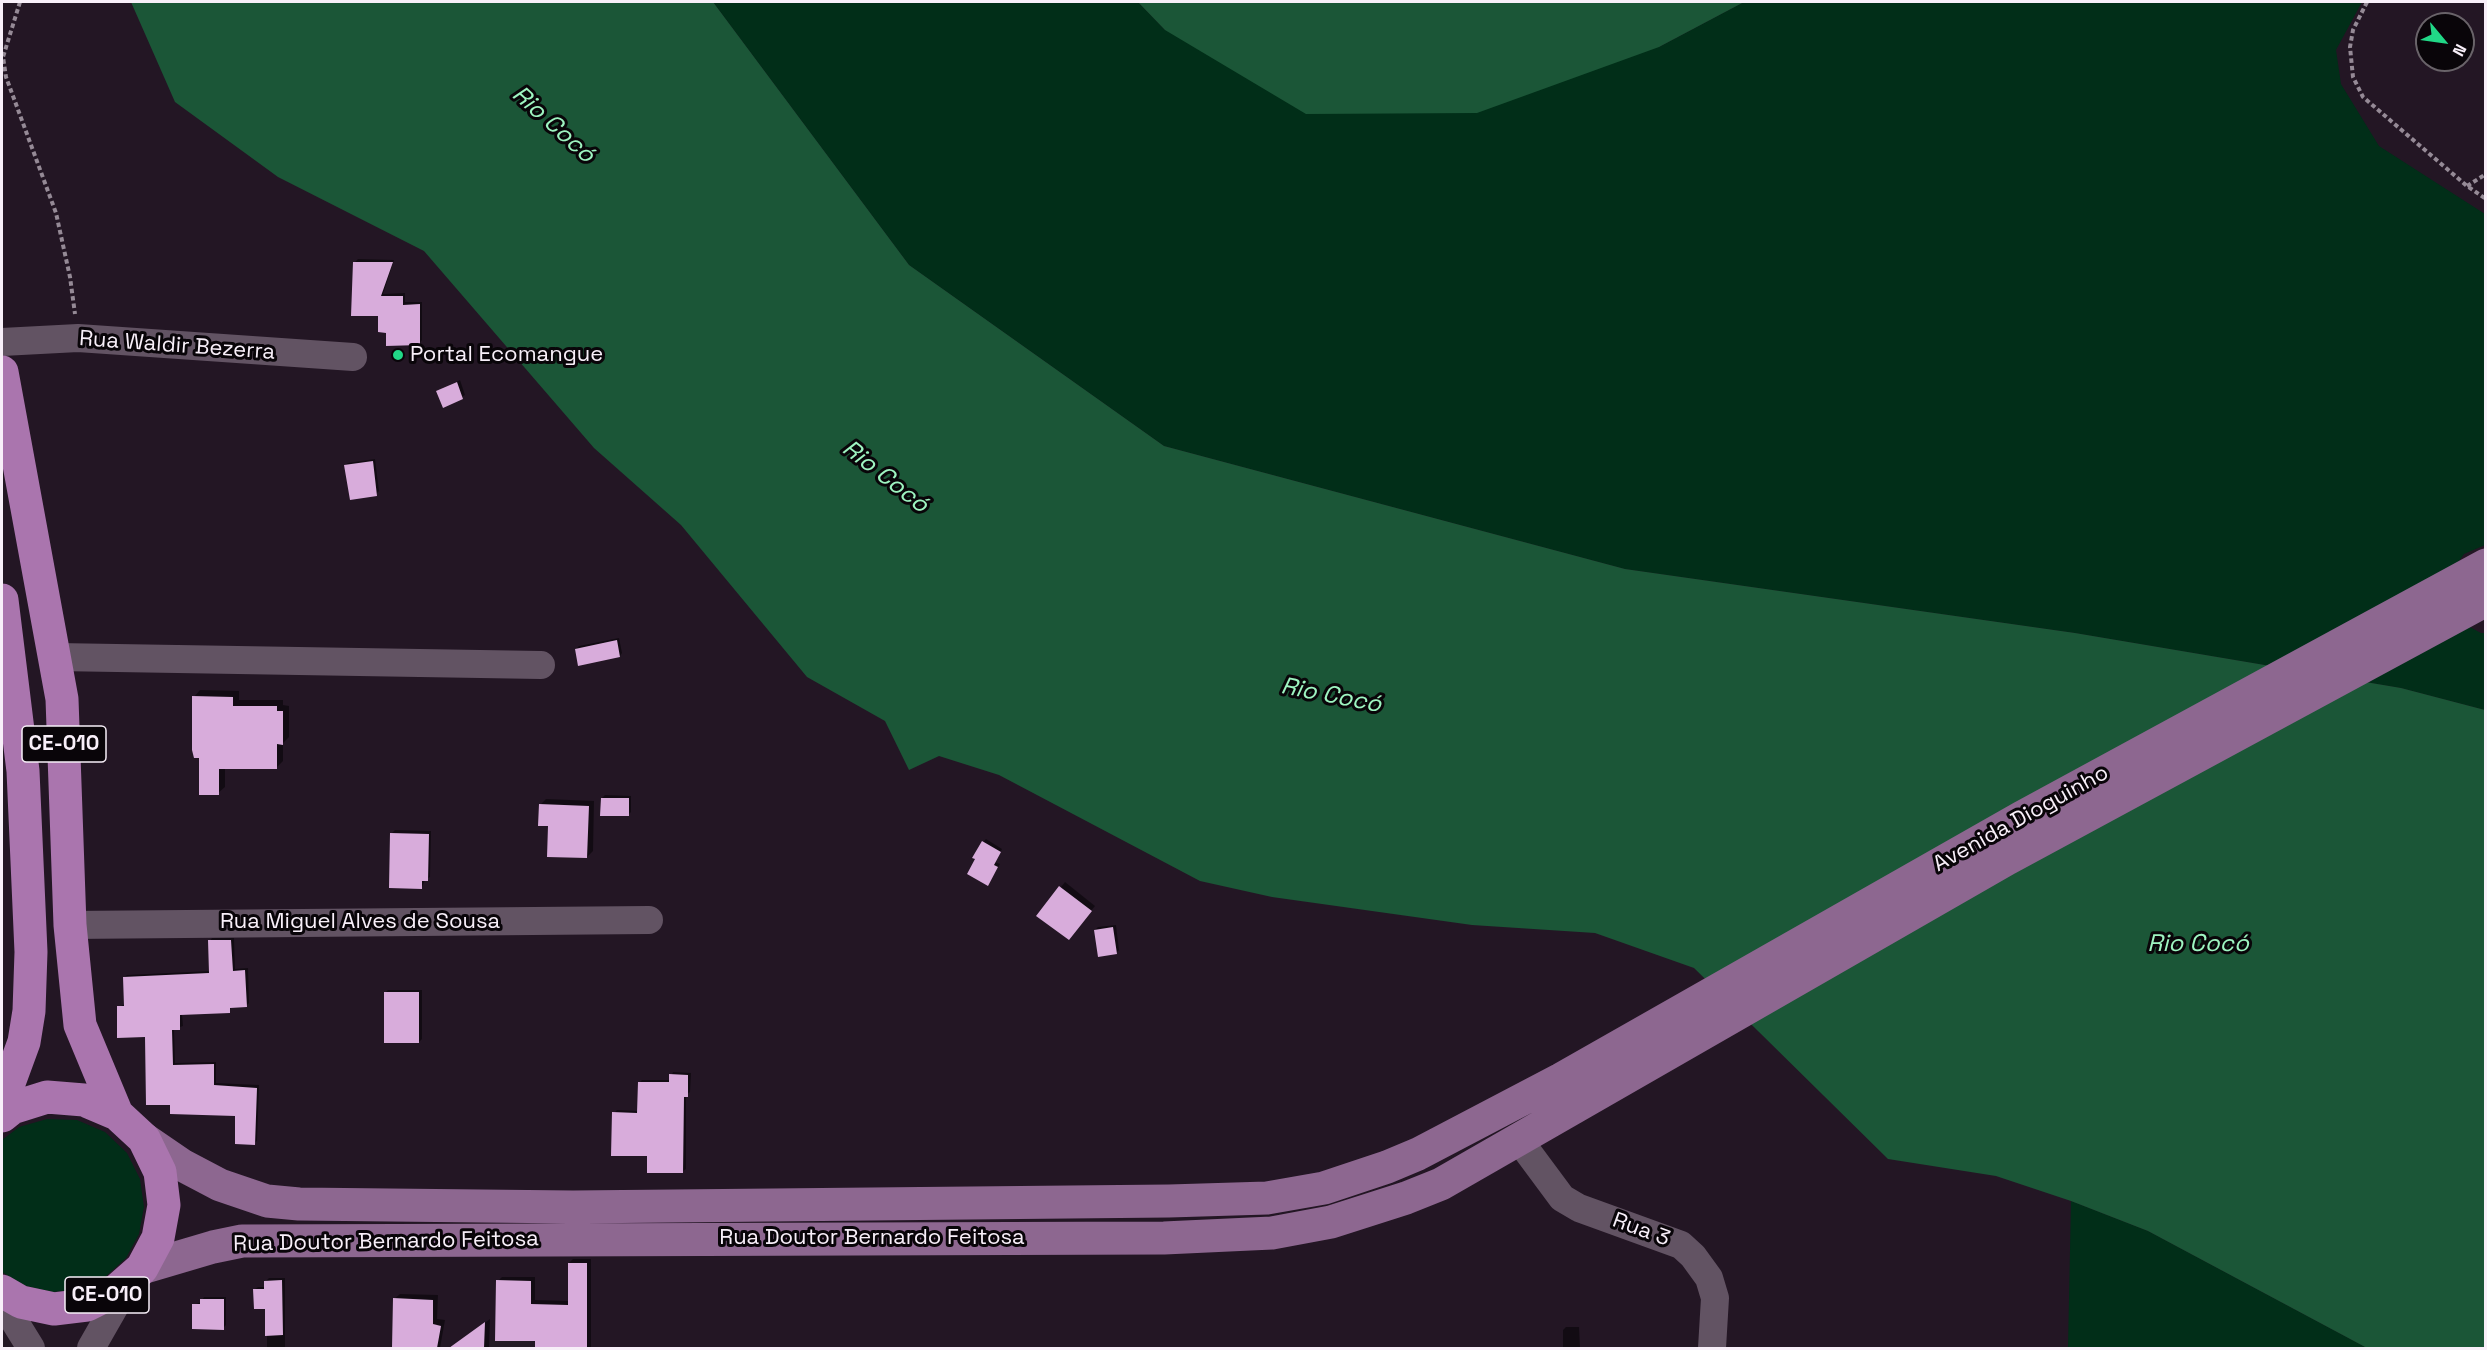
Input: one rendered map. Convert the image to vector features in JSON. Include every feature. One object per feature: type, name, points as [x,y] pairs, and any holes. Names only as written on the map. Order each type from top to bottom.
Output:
[{"type":"highway","name":"CE-010","points":[[2,372],[62,699],[70,925],[80,1025],[117,1114]]},
{"type":"highway","name":"CE-010","points":[[2,600],[24,771],[31,952],[29,1011],[24,1042],[2,1102]]},
{"type":"highway","name":"CE-010","points":[[2,1116],[12,1108],[47,1098],[84,1100],[117,1114],[144,1139],[160,1172],[164,1205],[158,1238],[136,1273],[117,1290],[87,1305],[54,1309],[21,1302],[2,1291]]},
{"type":"main road","name":"Avenida Dioguinho","points":[[1569,1093],[2022,817],[2486,565]]},
{"type":"main road","name":"Avenida Dioguinho","points":[[1569,1093],[2486,600]]},
{"type":"main road","name":"Rua Doutor Bernardo Feitosa","points":[[144,1139],[182,1165],[220,1185],[267,1201],[299,1204],[573,1207],[1169,1201],[1267,1197],[1324,1188],[1387,1167],[1569,1093]]},
{"type":"main road","name":"Rua Doutor Bernardo Feitosa","points":[[136,1273],[213,1247],[242,1241],[1164,1238],[1272,1233],[1331,1222],[1406,1198],[1441,1184],[1519,1140],[1569,1093]]},
{"type":"street","name":"Rua Waldir Bezerra","points":[[2,342],[78,338],[353,357]]},
{"type":"street","points":[[56,657],[541,665]]},
{"type":"street","name":"Rua Miguel Alves de Sousa","points":[[70,925],[649,920]]},
{"type":"street","name":"Rua 3","points":[[1519,1140],[1562,1198],[1579,1208],[1681,1245],[1693,1256],[1709,1278],[1715,1298],[1712,1348]]},
{"type":"street","points":[[91,1348],[136,1273]]},
{"type":"street","points":[[2,1300],[31,1348]]},
{"type":"path","points":[[20,2],[3,57],[6,77],[56,213],[70,277],[78,338]]},
{"type":"path","points":[[2367,2],[2352,30],[2350,47],[2353,76],[2363,97],[2467,186],[2486,199]]},
{"type":"path","points":[[2467,186],[2486,174]]},
{"type":"shaded area","points":[[713,2],[1138,2],[1165,30],[1659,47],[1744,2],[2362,2],[2336,50],[2341,84],[2379,146],[2485,214],[2485,545],[2464,554],[2444,582],[2451,617],[2485,633],[2485,710],[2401,688],[2075,633],[1625,569],[1164,446],[909,265]]},
{"type":"shaded area","points":[[47,1119],[77,1120],[105,1132],[127,1153],[140,1179],[144,1207],[139,1234],[126,1258],[105,1277],[80,1289],[53,1292],[26,1286],[2,1272],[2,1140],[19,1127]]},
{"type":"shaded area","points":[[2071,1201],[2148,1231],[2367,1348],[2068,1348]]},
{"type":"water","name":"Rio Cocó","points":[[131,2],[713,2],[909,265],[1164,446],[1625,569],[2075,633],[2401,688],[2485,710],[2485,1348],[2367,1348],[2148,1231],[2071,1201],[1996,1176],[1888,1159],[1694,968],[1595,933],[1472,925],[1272,897],[1200,881],[999,775],[939,756],[909,770],[885,721],[807,677],[681,525],[594,448],[424,251],[278,177],[175,102]]},
{"type":"water","points":[[1138,2],[1744,2],[1659,47],[1477,113],[1306,114],[1165,30]]},
{"type":"building","points":[[353,262],[393,262],[381,296],[403,296],[403,305],[420,304],[420,345],[386,346],[386,333],[378,332],[378,316],[351,316]]},
{"type":"building","points":[[457,382],[463,399],[443,408],[436,391]]},
{"type":"building","points":[[373,461],[377,496],[350,500],[344,465]]},
{"type":"building","points":[[617,640],[620,657],[578,666],[575,649]]},
{"type":"building","points":[[192,696],[233,697],[233,706],[277,706],[277,711],[283,711],[283,745],[277,744],[277,769],[219,769],[219,795],[199,795],[199,758],[194,758],[192,750]]},
{"type":"building","points":[[601,798],[629,798],[629,816],[600,816]]},
{"type":"building","points":[[539,804],[589,806],[587,858],[547,857],[548,826],[538,826]]},
{"type":"building","points":[[390,833],[429,834],[428,881],[422,881],[422,889],[389,888]]},
{"type":"building","points":[[982,841],[1001,852],[994,865],[998,867],[988,886],[967,874],[975,859],[972,858]]},
{"type":"building","points":[[1059,886],[1092,911],[1069,940],[1036,916]]},
{"type":"building","points":[[1113,927],[1117,954],[1098,957],[1094,930]]},
{"type":"building","points":[[208,940],[231,940],[233,971],[245,970],[247,1007],[230,1008],[230,1013],[180,1015],[180,1030],[172,1030],[173,1065],[214,1064],[214,1085],[257,1088],[255,1145],[235,1144],[235,1116],[170,1114],[170,1105],[146,1105],[145,1037],[117,1038],[117,1006],[124,1006],[123,977],[209,973]]},
{"type":"building","points":[[384,992],[419,992],[419,1043],[384,1043]]},
{"type":"building","points":[[669,1074],[688,1075],[688,1097],[684,1097],[683,1173],[647,1173],[647,1156],[611,1156],[612,1112],[637,1113],[638,1082],[669,1082]]},
{"type":"building","points":[[568,1263],[587,1263],[587,1348],[535,1348],[535,1341],[495,1341],[496,1280],[531,1281],[531,1304],[568,1305]]},
{"type":"building","points":[[282,1280],[283,1335],[265,1336],[265,1309],[254,1309],[253,1289],[264,1289],[264,1281]]},
{"type":"building","points":[[393,1298],[433,1300],[433,1324],[441,1326],[437,1348],[392,1348]]},
{"type":"building","points":[[200,1299],[224,1299],[224,1330],[192,1329],[192,1304],[200,1304]]},
{"type":"building","points":[[485,1322],[484,1348],[449,1348]]},
{"type":"place","name":"Portal Ecomangue","points":[[398,355]]}]
